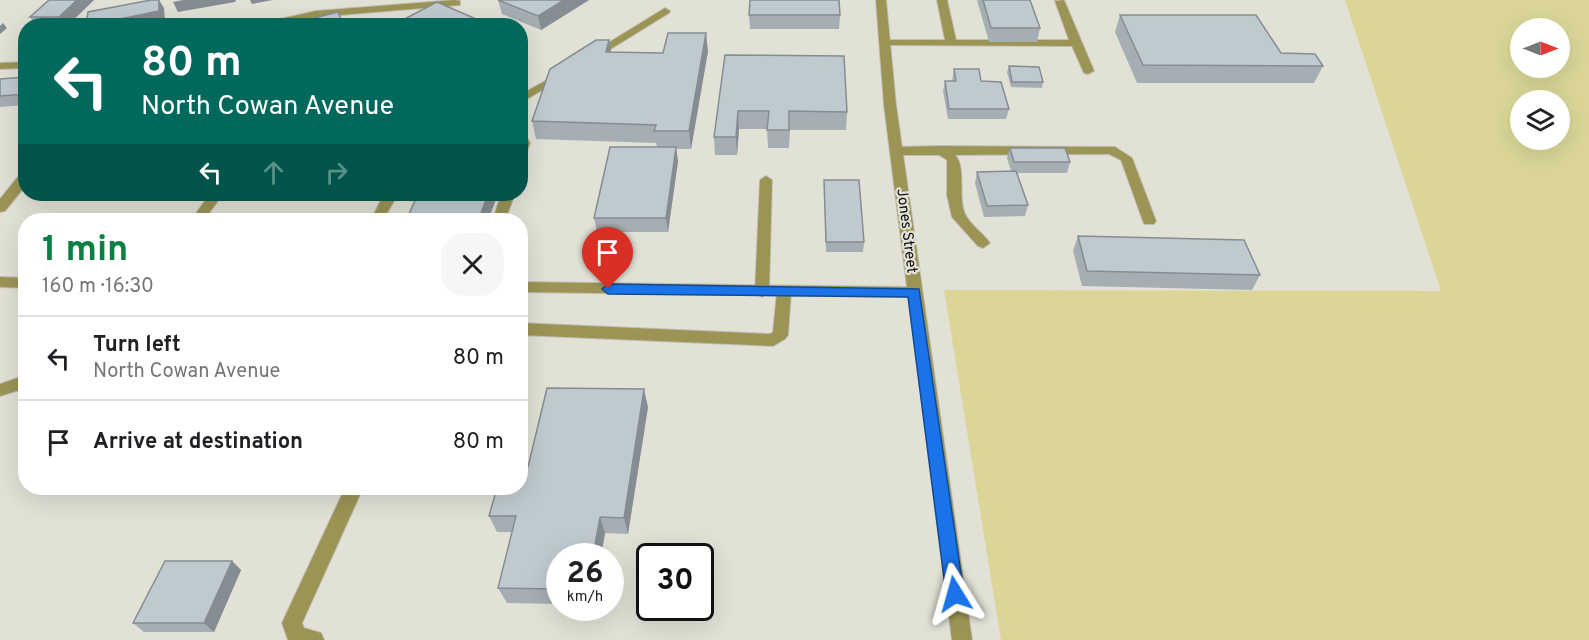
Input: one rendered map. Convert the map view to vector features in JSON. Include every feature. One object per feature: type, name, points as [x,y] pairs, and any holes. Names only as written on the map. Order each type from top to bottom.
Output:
[{"type":"street","name":"Jones Street","points":[[881,0],[896,151],[962,640]]},
{"type":"street","points":[[942,0],[951,43]]},
{"type":"street","points":[[1060,1],[1088,71]]},
{"type":"street","points":[[422,17],[459,2]]},
{"type":"street","points":[[295,18],[316,14],[459,2]]},
{"type":"street","points":[[528,95],[665,11]]},
{"type":"street","points":[[885,43],[1076,43]]},
{"type":"street","points":[[0,66],[18,65]]},
{"type":"street","points":[[940,150],[949,154],[953,160],[954,195],[959,217],[983,243]]},
{"type":"street","points":[[896,151],[1111,150],[1126,158],[1149,221]]},
{"type":"street","points":[[762,291],[766,180]]},
{"type":"street","points":[[0,208],[18,186]]},
{"type":"street","points":[[0,282],[18,283]]},
{"type":"street","points":[[528,287],[914,292]]},
{"type":"street","points":[[528,330],[773,340],[780,335],[784,291]]},
{"type":"street","points":[[0,390],[18,384]]},
{"type":"street","points":[[314,640],[297,637],[292,622],[351,495]]},
{"type":"shaded area","points":[[1345,0],[1589,0],[1589,640],[1001,640],[944,290],[1441,291]]},
{"type":"building","points":[[49,0],[77,0],[59,17],[30,17]]},
{"type":"building","points":[[159,0],[159,11],[125,18],[87,18],[88,12]]},
{"type":"building","points":[[498,0],[564,0],[538,16]]},
{"type":"building","points":[[750,0],[839,0],[840,15],[749,15]]},
{"type":"building","points":[[983,0],[1030,0],[1040,28],[991,28]]},
{"type":"building","points":[[437,2],[474,18],[406,18]]},
{"type":"building","points":[[338,12],[341,18],[314,18]]},
{"type":"building","points":[[1120,15],[1256,15],[1281,53],[1315,54],[1323,66],[1143,65]]},
{"type":"building","points":[[668,33],[706,33],[689,131],[654,131],[656,125],[532,121],[550,69],[596,40],[609,40],[606,52],[663,53]]},
{"type":"building","points":[[725,55],[844,56],[847,112],[789,111],[789,130],[767,130],[769,111],[738,111],[736,137],[714,137]]},
{"type":"building","points":[[1009,66],[1039,67],[1043,82],[1012,82]]},
{"type":"building","points":[[954,69],[979,69],[981,81],[1001,82],[1009,109],[949,109],[945,81],[956,81]]},
{"type":"building","points":[[18,78],[18,95],[0,96],[0,79]]},
{"type":"building","points":[[610,147],[676,147],[666,218],[594,218]]},
{"type":"building","points":[[1010,148],[1065,148],[1070,162],[1014,162]]},
{"type":"building","points":[[1016,171],[1028,205],[987,206],[977,172]]},
{"type":"building","points":[[824,180],[859,180],[864,242],[826,242]]},
{"type":"building","points":[[415,201],[485,201],[481,213],[409,213]]},
{"type":"building","points":[[1078,236],[1244,240],[1260,275],[1087,271]]},
{"type":"building","points":[[547,388],[644,389],[624,518],[600,517],[595,543],[546,543],[546,589],[498,588],[516,516],[489,516],[495,495],[528,495],[528,467]]},
{"type":"building","points":[[165,561],[232,561],[204,623],[133,623]]},
{"type":"route","points":[[608,289],[914,292],[955,594]]}]
